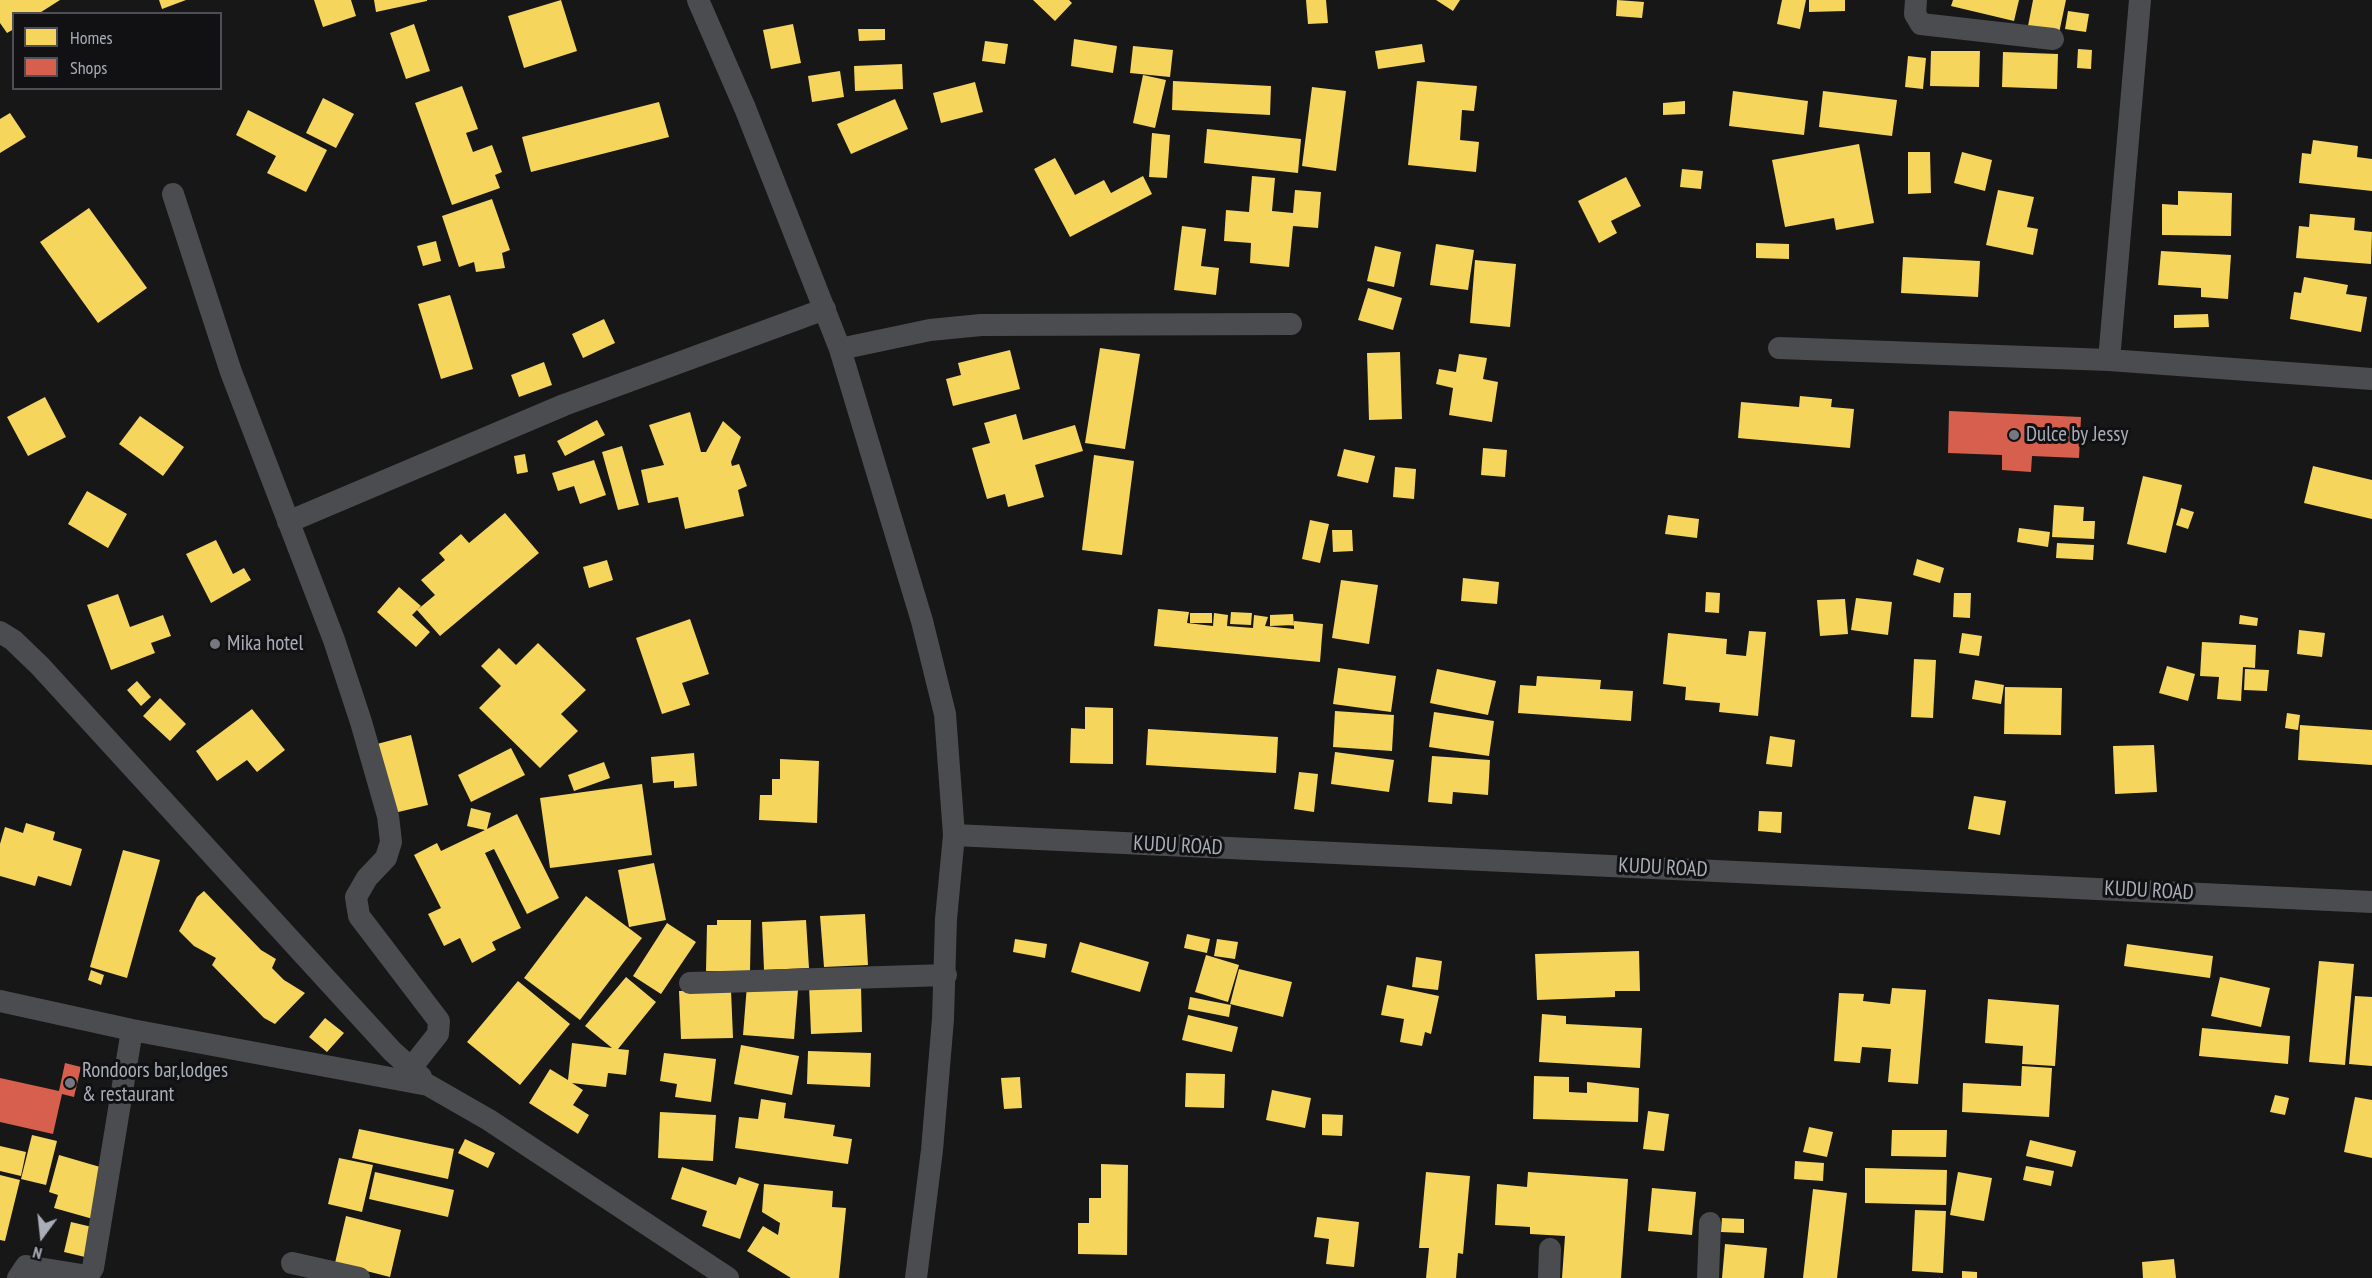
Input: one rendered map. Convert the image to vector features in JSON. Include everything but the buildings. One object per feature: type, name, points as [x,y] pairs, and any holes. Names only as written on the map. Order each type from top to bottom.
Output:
[{"type":"street","points":[[698,0],[745,108],[840,349],[922,621],[945,714],[954,835],[946,919],[946,975],[932,1150],[916,1278]]},
{"type":"street","points":[[1916,0],[1916,14],[1922,24],[2053,39]]},
{"type":"street","points":[[2109,360],[2140,0]]},
{"type":"street","points":[[173,194],[231,372],[334,640],[388,816],[391,842],[386,858],[367,878],[356,897],[359,915],[439,1021],[438,1034],[411,1068]]},
{"type":"street","points":[[288,522],[564,405],[825,309]]},
{"type":"street","points":[[840,349],[930,330],[981,325],[1025,323],[1291,324]]},
{"type":"street","points":[[1779,348],[2109,360],[2372,379]]},
{"type":"street","points":[[0,632],[13,640],[40,666],[101,736],[428,1084],[489,1120],[728,1278]]},
{"type":"street","name":"KUDU ROAD","points":[[954,835],[2372,902]]},
{"type":"street","points":[[690,983],[946,975]]},
{"type":"street","points":[[0,1001],[132,1030],[428,1084]]},
{"type":"street","points":[[18,1278],[26,1266],[88,1276],[93,1268],[132,1030]]},
{"type":"street","points":[[1708,1278],[1710,1223]]},
{"type":"street","points":[[1549,1278],[1550,1249]]},
{"type":"street","points":[[292,1263],[359,1278]]},
{"type":"place","name":"Dulce by Jessy","points":[[2014,435]]},
{"type":"place","name":"Mika hotel","points":[[215,644]]},
{"type":"place","name":"Rondoors bar,lodges & restaurant","points":[[70,1083]]}]
